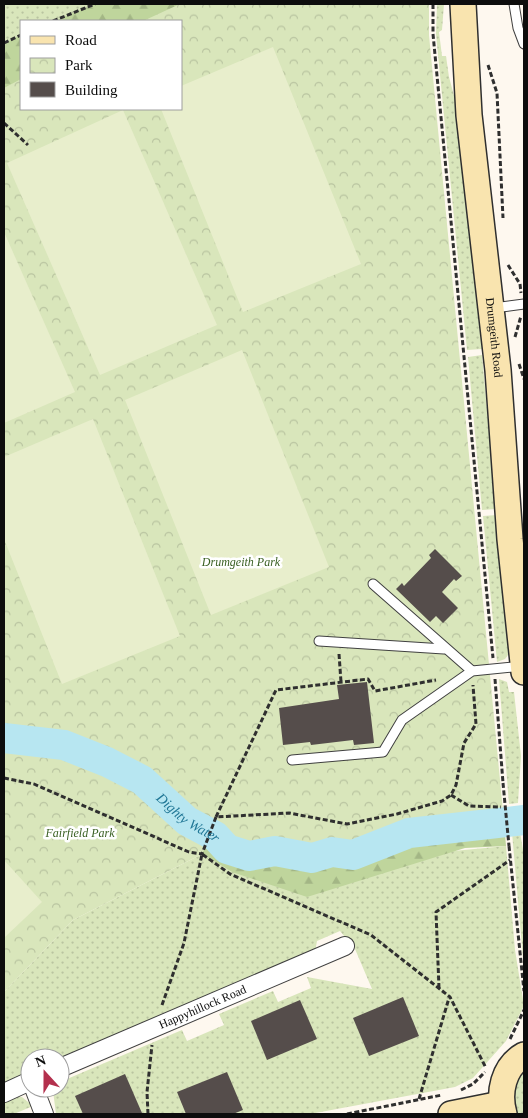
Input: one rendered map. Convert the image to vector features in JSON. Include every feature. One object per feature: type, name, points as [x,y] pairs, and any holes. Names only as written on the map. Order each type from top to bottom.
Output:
[{"type":"main road","name":"Drumgeith Road","points":[[463,4],[469,115],[498,370],[524,672]]},
{"type":"main road","points":[[452,1100],[502,1109],[505,1078],[519,1051]]},
{"type":"street","name":"Happyhillock Road","points":[[70,1064],[345,946]]},
{"type":"street","points":[[4,1092],[20,1085]]},
{"type":"street","points":[[38,1098],[44,1114]]},
{"type":"lane","points":[[514,4],[518,28],[524,44]]},
{"type":"lane","points":[[491,308],[524,304]]},
{"type":"lane","points":[[373,584],[444,649],[472,671]]},
{"type":"lane","points":[[319,641],[444,649]]},
{"type":"lane","points":[[292,760],[383,752],[402,720],[472,671],[524,666]]},
{"type":"path","points":[[55,20],[95,4]]},
{"type":"path","points":[[433,4],[434,44],[494,669],[510,860],[524,991]]},
{"type":"path","points":[[4,43],[20,35]]},
{"type":"path","points":[[486,58],[497,92],[503,220]]},
{"type":"path","points":[[4,122],[28,145]]},
{"type":"path","points":[[504,259],[520,284],[524,304],[513,343]]},
{"type":"path","points":[[518,361],[524,379]]},
{"type":"path","points":[[338,641],[342,682]]},
{"type":"path","points":[[216,817],[289,813],[347,824],[397,814],[442,801],[451,795],[456,785],[464,743],[476,724],[472,671]]},
{"type":"path","points":[[148,1114],[147,1092],[154,1028],[184,943],[202,854],[213,822],[276,690],[368,679],[375,691],[440,680]]},
{"type":"path","points":[[4,778],[34,784],[189,852],[202,854]]},
{"type":"path","points":[[451,795],[469,806],[501,807]]},
{"type":"path","points":[[440,989],[436,912],[510,860]]},
{"type":"path","points":[[419,1099],[450,997]]},
{"type":"path","points":[[519,1051],[524,1010]]},
{"type":"path","points":[[347,1114],[419,1099],[452,1100],[473,1084],[492,1062]]},
{"type":"green space","points":[[4,4],[95,4],[55,20],[20,20],[20,35],[4,43]]},
{"type":"green space","points":[[95,4],[265,4],[182,21],[55,20]]},
{"type":"green space","name":"Drumgeith Park","points":[[180,4],[429,4],[429,35],[504,822],[409,833],[353,855],[332,852],[312,858],[275,851],[249,856],[227,849],[210,833],[202,854],[73,920],[4,992],[4,88],[20,80],[20,110],[182,110],[182,20],[145,20]]},
{"type":"green space","points":[[437,4],[444,4],[442,30],[439,32],[442,56],[446,56],[449,77],[459,114],[482,349],[467,350],[436,34]]},
{"type":"green space","points":[[20,35],[21,110],[4,144],[4,43]]},
{"type":"green space","points":[[273,47],[361,264],[243,312],[161,110],[182,110],[182,86]]},
{"type":"green space","points":[[123,110],[217,325],[100,375],[7,163]]},
{"type":"green space","points":[[4,232],[75,392],[4,423]]},
{"type":"green space","points":[[242,350],[329,567],[211,615],[125,400]]},
{"type":"green space","points":[[482,355],[496,509],[482,510],[468,357]]},
{"type":"green space","points":[[93,419],[180,636],[62,684],[4,539],[4,457]]},
{"type":"green space","points":[[497,515],[511,651],[505,659],[497,662],[483,516]]},
{"type":"green space","points":[[499,679],[507,682],[509,692],[514,692],[521,756],[518,803],[509,804]]},
{"type":"green space","points":[[518,820],[524,856],[524,970],[511,821]]},
{"type":"green space","points":[[504,822],[506,846],[465,848],[307,897],[232,872],[202,854],[210,832],[227,849],[248,856],[275,851],[312,858],[332,852],[353,855],[409,833]]},
{"type":"green space","points":[[506,846],[515,950],[524,1006],[506,1041],[473,1078],[455,1087],[310,1114],[56,1114],[54,1098],[70,1098],[70,1078],[182,1030],[187,1041],[224,1025],[219,1014],[273,991],[278,1002],[311,988],[307,977],[372,989],[355,949],[340,931],[317,941],[315,952],[70,1058],[70,1048],[20,1048],[20,1079],[4,1086],[4,992],[73,920],[202,854],[232,872]]},
{"type":"green space","points":[[4,860],[42,902],[4,938]]},
{"type":"green space","points":[[524,1066],[524,1114],[518,1114],[514,1108],[512,1096],[515,1084]]},
{"type":"green space","points":[[11,1096],[20,1097],[33,1106],[14,1114],[4,1114],[4,1099]]},
{"type":"building","points":[[435,549],[462,576],[456,581],[454,579],[442,592],[458,608],[443,623],[436,616],[430,622],[396,589],[402,583],[404,586],[431,558],[429,555]]},
{"type":"building","points":[[367,682],[374,743],[354,745],[353,740],[311,745],[310,742],[283,745],[279,708],[339,699],[337,685]]},
{"type":"building","points":[[403,997],[419,1036],[369,1056],[353,1018]]},
{"type":"building","points":[[300,1000],[317,1039],[267,1060],[251,1021]]},
{"type":"building","points":[[227,1072],[243,1110],[233,1114],[186,1114],[177,1092]]},
{"type":"building","points":[[125,1074],[142,1113],[83,1114],[75,1096]]},
{"type":"waterway","name":"Dighty Water","points":[[4,738],[64,745],[107,762],[142,780],[187,821],[215,836],[227,849],[249,856],[275,851],[312,858],[332,852],[353,855],[409,833],[524,820]]},
{"type":"park label","name":"Fairfield Park","points":[[80,833]]}]
